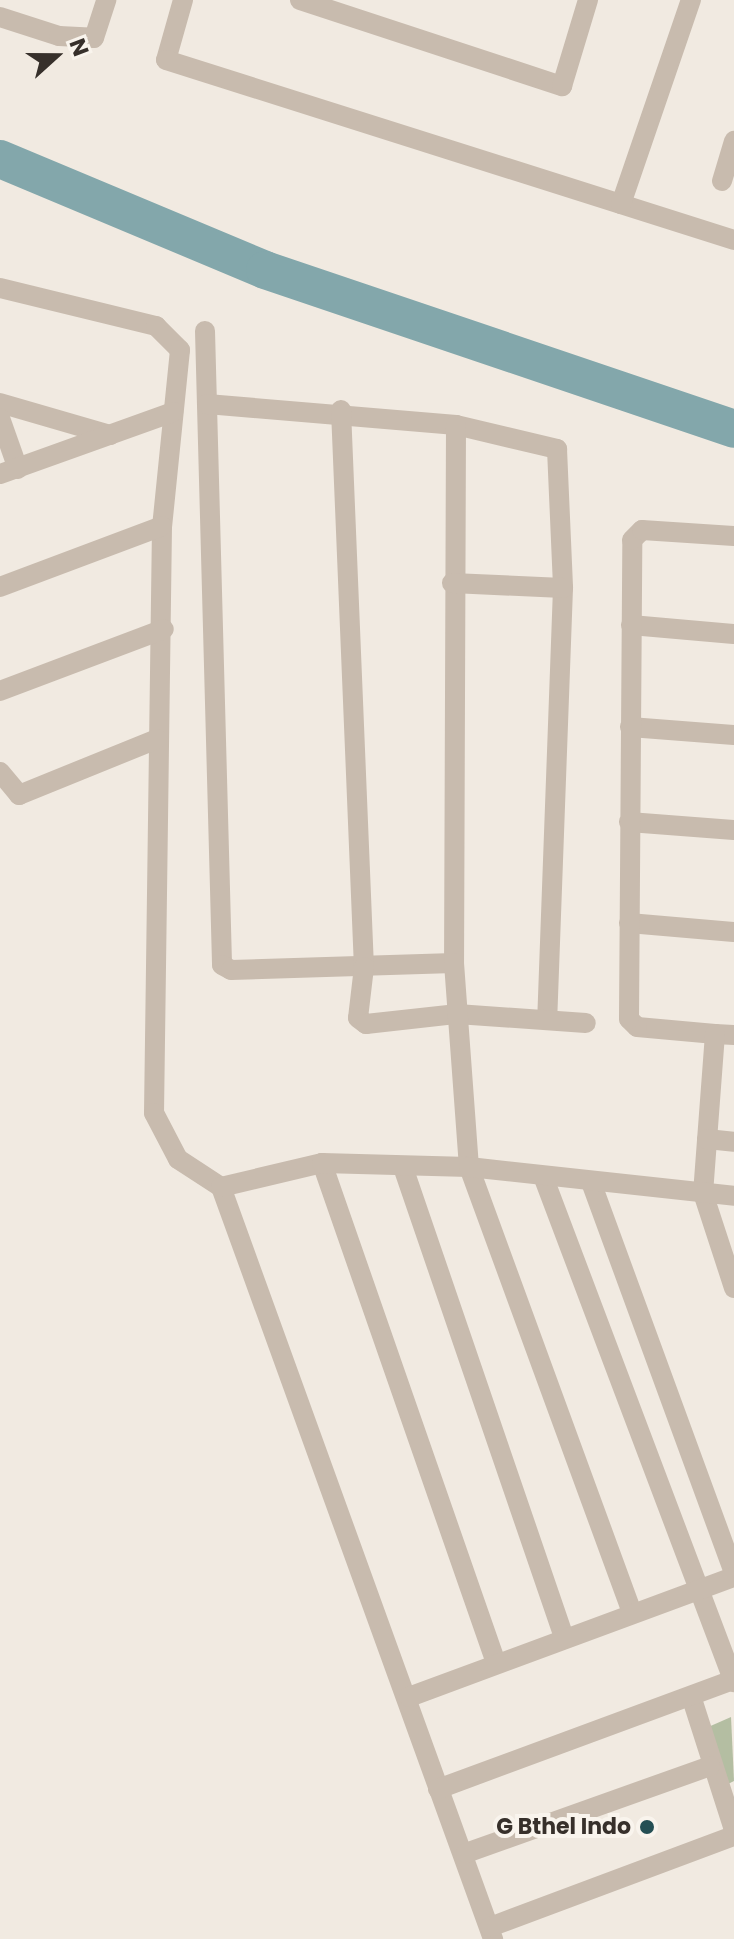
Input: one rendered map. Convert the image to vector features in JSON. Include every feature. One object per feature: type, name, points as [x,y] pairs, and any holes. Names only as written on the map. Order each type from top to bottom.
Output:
[{"type":"street","points":[[0,17],[59,36],[94,38],[106,0]]},
{"type":"street","points":[[183,0],[166,60],[734,240]]},
{"type":"street","points":[[300,0],[562,86],[588,0]]},
{"type":"street","points":[[621,204],[691,0]]},
{"type":"street","points":[[722,181],[733,146]]},
{"type":"street","points":[[0,288],[167,330],[180,350],[162,526],[164,629],[157,739],[154,1113],[178,1159],[221,1187],[409,1697],[438,1789],[466,1853],[492,1933],[734,1836]]},
{"type":"street","points":[[205,331],[222,965],[231,970],[454,963]]},
{"type":"street","points":[[0,403],[110,435]]},
{"type":"street","points":[[207,404],[341,410],[456,425],[557,449],[563,588],[547,1019]]},
{"type":"street","points":[[341,410],[364,967],[363,1023],[457,1014],[586,1023]]},
{"type":"street","points":[[0,418],[9,471],[173,412]]},
{"type":"street","points":[[456,425],[452,583],[454,963],[469,1167],[632,1613]]},
{"type":"street","points":[[0,587],[162,526]]},
{"type":"street","points":[[734,536],[635,533],[629,822],[630,1022],[725,1035],[707,1139],[703,1193],[734,1288]]},
{"type":"street","points":[[452,583],[563,588]]},
{"type":"street","points":[[631,625],[734,634]]},
{"type":"street","points":[[0,691],[164,629]]},
{"type":"street","points":[[630,727],[734,735]]},
{"type":"street","points":[[0,772],[19,795],[157,739]]},
{"type":"street","points":[[629,822],[734,830]]},
{"type":"street","points":[[629,923],[734,932]]},
{"type":"street","points":[[707,1139],[734,1142]]},
{"type":"street","points":[[221,1187],[322,1163],[404,1170],[469,1167],[734,1196]]},
{"type":"street","points":[[322,1163],[495,1660]]},
{"type":"street","points":[[404,1170],[564,1637]]},
{"type":"street","points":[[438,1789],[692,1699],[734,1681],[702,1589],[543,1176]]},
{"type":"street","points":[[409,1697],[495,1660],[702,1589],[734,1575],[591,1182]]},
{"type":"street","points":[[692,1699],[710,1766],[734,1830]]},
{"type":"street","points":[[466,1853],[710,1766]]},
{"type":"green space","points":[[731,1717],[734,1781],[728,1784],[706,1728]]},
{"type":"waterway","points":[[0,159],[265,270],[734,429]]},
{"type":"place","name":"G Bthel Indo","points":[[647,1827]]}]
